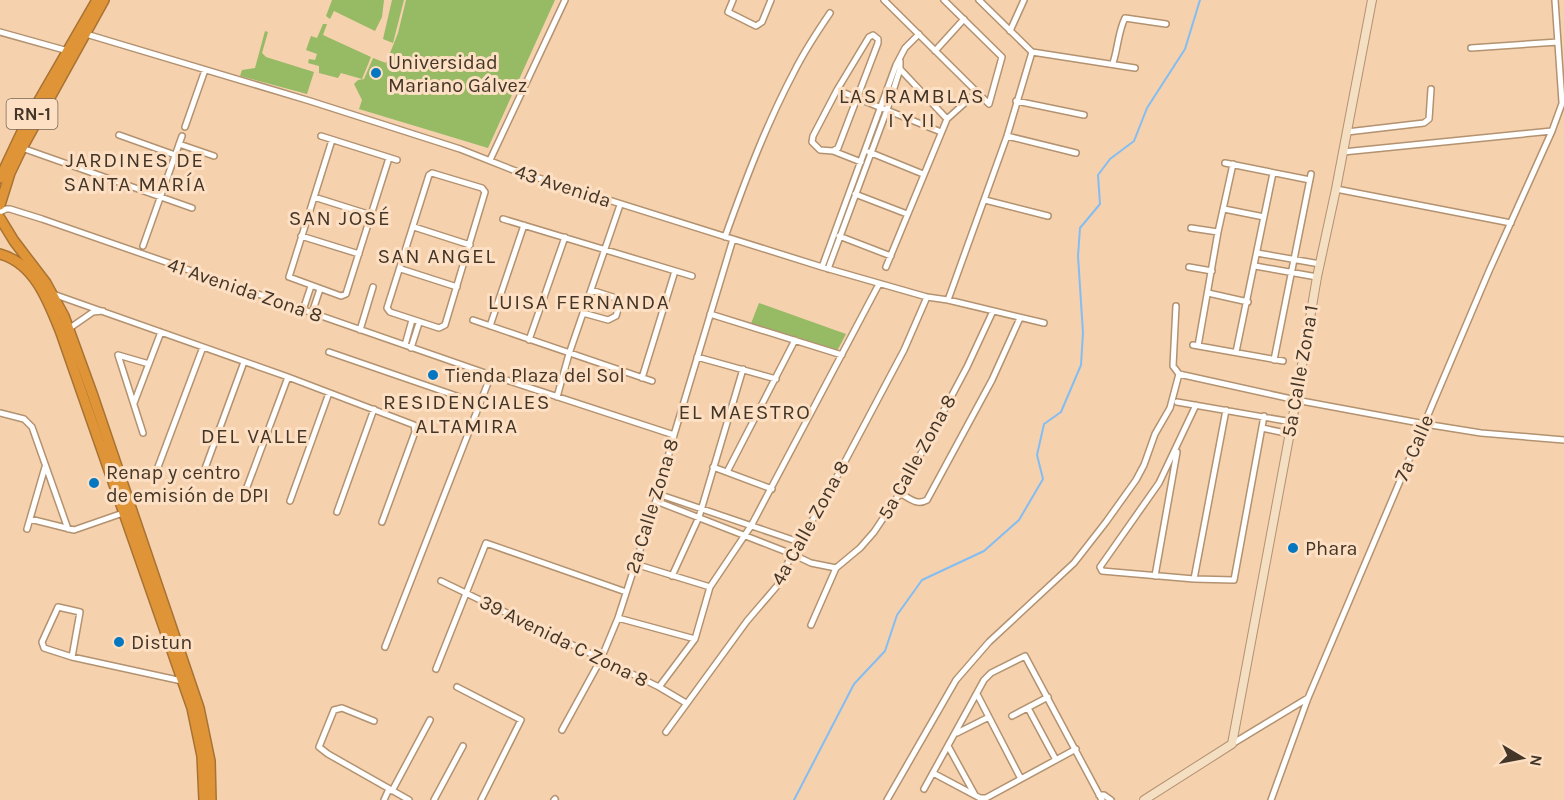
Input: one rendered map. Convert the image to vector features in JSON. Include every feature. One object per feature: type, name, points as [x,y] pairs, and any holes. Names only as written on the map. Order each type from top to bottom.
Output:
[{"type":"highway","name":"RN-1","points":[[0,178],[26,123],[97,0]]},
{"type":"highway","name":"RN-1","points":[[0,205],[10,173],[22,148],[104,0]]},
{"type":"highway","points":[[3,222],[14,241],[53,294],[123,513],[182,681],[198,735],[204,779],[204,800]]},
{"type":"highway","points":[[0,254],[14,259],[30,273],[65,331],[92,393],[199,708],[210,761],[211,800]]},
{"type":"street","points":[[490,160],[565,0]]},
{"type":"street","points":[[733,0],[728,12],[756,26],[762,22],[771,0]]},
{"type":"street","points":[[884,0],[988,104],[1003,59],[944,0]]},
{"type":"street","points":[[979,0],[1032,52],[1135,68]]},
{"type":"street","points":[[1010,31],[1024,0]]},
{"type":"street","name":"5a Calle Zona 1","points":[[1232,744],[1317,277],[1372,0]]},
{"type":"street","points":[[1555,0],[1563,100]]},
{"type":"street","points":[[725,237],[775,110],[794,71],[830,13]]},
{"type":"street","points":[[1113,63],[1119,33],[1125,18],[1166,24]]},
{"type":"street","points":[[935,51],[964,20]]},
{"type":"street","points":[[0,32],[68,51]]},
{"type":"street","name":"43 Avenida","points":[[86,34],[310,101],[460,149],[513,170],[620,205],[825,268],[927,297],[1044,323]]},
{"type":"street","points":[[884,109],[893,74],[904,48],[919,34]]},
{"type":"street","points":[[833,151],[838,148],[878,44],[876,36],[869,37],[837,90],[812,142],[820,150],[833,151],[861,162]]},
{"type":"street","points":[[1471,48],[1558,42]]},
{"type":"street","points":[[948,300],[1007,136],[1032,52]]},
{"type":"street","points":[[825,268],[900,69],[900,61]]},
{"type":"street","points":[[900,69],[947,119]]},
{"type":"street","points":[[185,127],[205,70]]},
{"type":"street","points":[[1347,132],[1425,123],[1429,119],[1431,89]]},
{"type":"street","points":[[837,90],[941,132]]},
{"type":"street","points":[[886,267],[947,119],[977,92]]},
{"type":"street","name":"7a Calle","points":[[1272,800],[1308,698],[1479,293],[1552,131],[1563,100]]},
{"type":"street","points":[[1016,101],[1084,115]]},
{"type":"street","points":[[1343,152],[1552,131]]},
{"type":"street","points":[[118,135],[175,155]]},
{"type":"street","points":[[143,246],[182,136]]},
{"type":"street","points":[[321,136],[397,160]]},
{"type":"street","points":[[1007,136],[1076,153]]},
{"type":"street","points":[[332,140],[289,277],[341,296],[346,294],[389,158]]},
{"type":"street","points":[[179,144],[214,156]]},
{"type":"street","points":[[22,148],[192,208]]},
{"type":"street","points":[[853,194],[861,162],[868,152]]},
{"type":"street","points":[[868,152],[923,174]]},
{"type":"street","points":[[1225,163],[1273,173],[1310,177],[1274,360]]},
{"type":"street","points":[[1233,164],[1196,345],[1283,361]]},
{"type":"street","points":[[1236,352],[1273,173]]},
{"type":"street","points":[[430,174],[482,188],[485,192],[470,245],[442,327],[419,323],[390,312],[387,308],[430,174]]},
{"type":"street","points":[[1336,189],[1511,223]]},
{"type":"street","points":[[853,194],[907,214]]},
{"type":"street","points":[[314,196],[371,215]]},
{"type":"street","points":[[985,200],[1048,216]]},
{"type":"street","points":[[557,397],[569,354],[620,205]]},
{"type":"street","name":"41 Avenida Zona 8","points":[[0,212],[6,209],[16,211],[411,348],[674,435]]},
{"type":"street","points":[[1224,209],[1264,217]]},
{"type":"street","points":[[503,219],[692,276]]},
{"type":"street","points":[[489,326],[524,225]]},
{"type":"street","points":[[414,227],[470,245]]},
{"type":"street","points":[[1191,228],[1218,232]]},
{"type":"street","points":[[837,235],[891,256]]},
{"type":"street","points":[[301,236],[358,254]]},
{"type":"street","points":[[529,340],[565,237]]},
{"type":"street","name":"2a Calle Zona 8","points":[[562,730],[601,659],[618,618],[656,501],[733,239]]},
{"type":"street","points":[[1257,253],[1320,264]]},
{"type":"street","points":[[1255,266],[1317,277]]},
{"type":"street","points":[[1189,267],[1212,270]]},
{"type":"street","points":[[401,269],[457,287]]},
{"type":"street","points":[[642,378],[675,272]]},
{"type":"street","points":[[659,687],[695,639],[710,587],[746,536],[879,284]]},
{"type":"street","points":[[303,310],[311,286]]},
{"type":"street","points":[[360,330],[373,287]]},
{"type":"street","points":[[312,313],[320,289]]},
{"type":"street","points":[[583,313],[608,320],[616,316],[619,299],[591,290]]},
{"type":"street","points":[[1208,292],[1248,302]]},
{"type":"street","points":[[53,294],[104,310],[412,424],[416,428],[382,522]]},
{"type":"street","name":"4a Calle Zona 8","points":[[666,732],[747,621],[777,586],[792,554],[819,510],[904,350],[927,297]]},
{"type":"street","points":[[1176,306],[1173,366],[1179,374],[1296,400],[1425,424],[1481,433],[1564,440]]},
{"type":"street","points":[[65,331],[93,312],[104,310]]},
{"type":"street","name":"5a Calle Zona 8","points":[[811,625],[836,568],[874,532],[900,493],[967,367],[993,311]]},
{"type":"street","points":[[710,314],[842,355]]},
{"type":"street","points":[[900,493],[919,503],[927,500],[992,380],[1020,318]]},
{"type":"street","points":[[405,345],[412,320]]},
{"type":"street","points":[[473,320],[652,381]]},
{"type":"street","points":[[411,348],[419,323]]},
{"type":"street","points":[[134,403],[161,332]]},
{"type":"street","points":[[727,472],[795,340]]},
{"type":"street","points":[[158,467],[203,347]]},
{"type":"street","points":[[329,352],[480,404]]},
{"type":"street","points":[[143,433],[118,356],[149,364]]},
{"type":"street","points":[[697,357],[776,379]]},
{"type":"street","points":[[203,474],[244,362]]},
{"type":"street","points":[[672,576],[699,517],[742,369]]},
{"type":"street","points":[[887,800],[956,680],[997,635],[1074,563],[1136,480],[1155,434],[1170,408],[1179,374]]},
{"type":"street","points":[[385,647],[491,375]]},
{"type":"street","points":[[247,487],[288,377]]},
{"type":"street","points":[[291,501],[329,393]]},
{"type":"street","points":[[1177,402],[1292,422]]},
{"type":"street","points":[[1196,405],[1159,483],[1100,567],[1102,571],[1234,580],[1264,416]]},
{"type":"street","points":[[337,512],[374,409]]},
{"type":"street","points":[[1194,579],[1226,410]]},
{"type":"street","points":[[0,412],[29,422],[68,529]]},
{"type":"street","points":[[1272,430],[1275,419]]},
{"type":"street","points":[[1262,428],[1290,434]]},
{"type":"street","points":[[1155,576],[1179,445]]},
{"type":"street","points":[[27,529],[46,466]]},
{"type":"street","points":[[713,467],[772,489]]},
{"type":"street","points":[[658,494],[799,542]]},
{"type":"street","points":[[656,501],[811,563],[836,568]]},
{"type":"street","points":[[30,519],[74,530],[123,513]]},
{"type":"street","points":[[436,669],[484,544],[489,542],[626,592]]},
{"type":"street","points":[[635,564],[710,587]]},
{"type":"street","name":"39 Avenida C Zona 8","points":[[441,581],[659,687],[686,703]]},
{"type":"street","points":[[72,657],[80,612],[58,607],[42,642],[44,648],[72,657],[182,681]]},
{"type":"street","points":[[618,618],[695,639]]},
{"type":"street","points":[[924,789],[991,673],[1025,656],[1101,797],[1107,796],[1111,800]]},
{"type":"street","points":[[457,687],[520,720],[481,800]]},
{"type":"street","points":[[977,694],[1022,779]]},
{"type":"street","points":[[1012,716],[1048,697]]},
{"type":"street","points":[[1144,800],[1308,698]]},
{"type":"street","points":[[374,721],[338,708],[334,710],[319,747],[409,800]]},
{"type":"street","points":[[1028,708],[1056,760]]},
{"type":"street","points":[[956,734],[989,717]]},
{"type":"street","points":[[384,800],[430,720]]},
{"type":"street","points":[[434,800],[463,746]]},
{"type":"street","points":[[948,746],[975,796]]},
{"type":"street","points":[[933,773],[984,799],[1076,749]]},
{"type":"green space","points":[[332,0],[384,0],[382,17],[375,31],[334,11],[330,19],[326,16]]},
{"type":"green space","points":[[392,0],[404,0],[393,43],[383,39]]},
{"type":"green space","points":[[406,0],[555,0],[488,148],[359,109],[362,100],[354,84],[364,79],[373,58],[386,63],[398,33]]},
{"type":"green space","points":[[323,24],[327,24],[323,35],[371,57],[362,79],[341,73],[338,78],[319,73],[319,66],[308,63],[309,59],[315,60],[317,54],[306,50],[311,36],[317,38]]},
{"type":"green space","points":[[265,31],[268,32],[262,53],[266,57],[314,72],[307,94],[240,76],[242,70],[255,68]]},
{"type":"green space","points":[[759,303],[846,334],[836,353],[750,326]]},
{"type":"waterway","points":[[794,800],[854,684],[885,651],[897,615],[922,580],[984,551],[1019,520],[1043,479],[1037,455],[1044,424],[1061,412],[1081,365],[1083,333],[1078,256],[1080,228],[1100,204],[1098,175],[1110,159],[1134,141],[1147,108],[1185,49],[1200,0]]},
{"type":"place","name":"Universidad Mariano Gálvez","points":[[376,73]]},
{"type":"place","name":"Tienda Plaza del Sol","points":[[433,375]]},
{"type":"place","name":"Renap y centro de emisión de DPI","points":[[94,483]]},
{"type":"place","name":"Phara","points":[[1293,548]]},
{"type":"place","name":"Distun","points":[[119,642]]},
{"type":"district","name":"LAS RAMBLAS I Y II","points":[[912,108]]},
{"type":"district","name":"JARDINES DE SANTA MARÍA","points":[[135,172]]},
{"type":"district","name":"SAN JOSÉ","points":[[340,218]]},
{"type":"district","name":"SAN ANGEL","points":[[437,256]]},
{"type":"district","name":"LUISA FERNANDA","points":[[579,302]]},
{"type":"district","name":"EL MAESTRO","points":[[745,412]]},
{"type":"district","name":"RESIDENCIALES ALTAMIRA","points":[[467,414]]},
{"type":"district","name":"DEL VALLE","points":[[255,436]]}]
